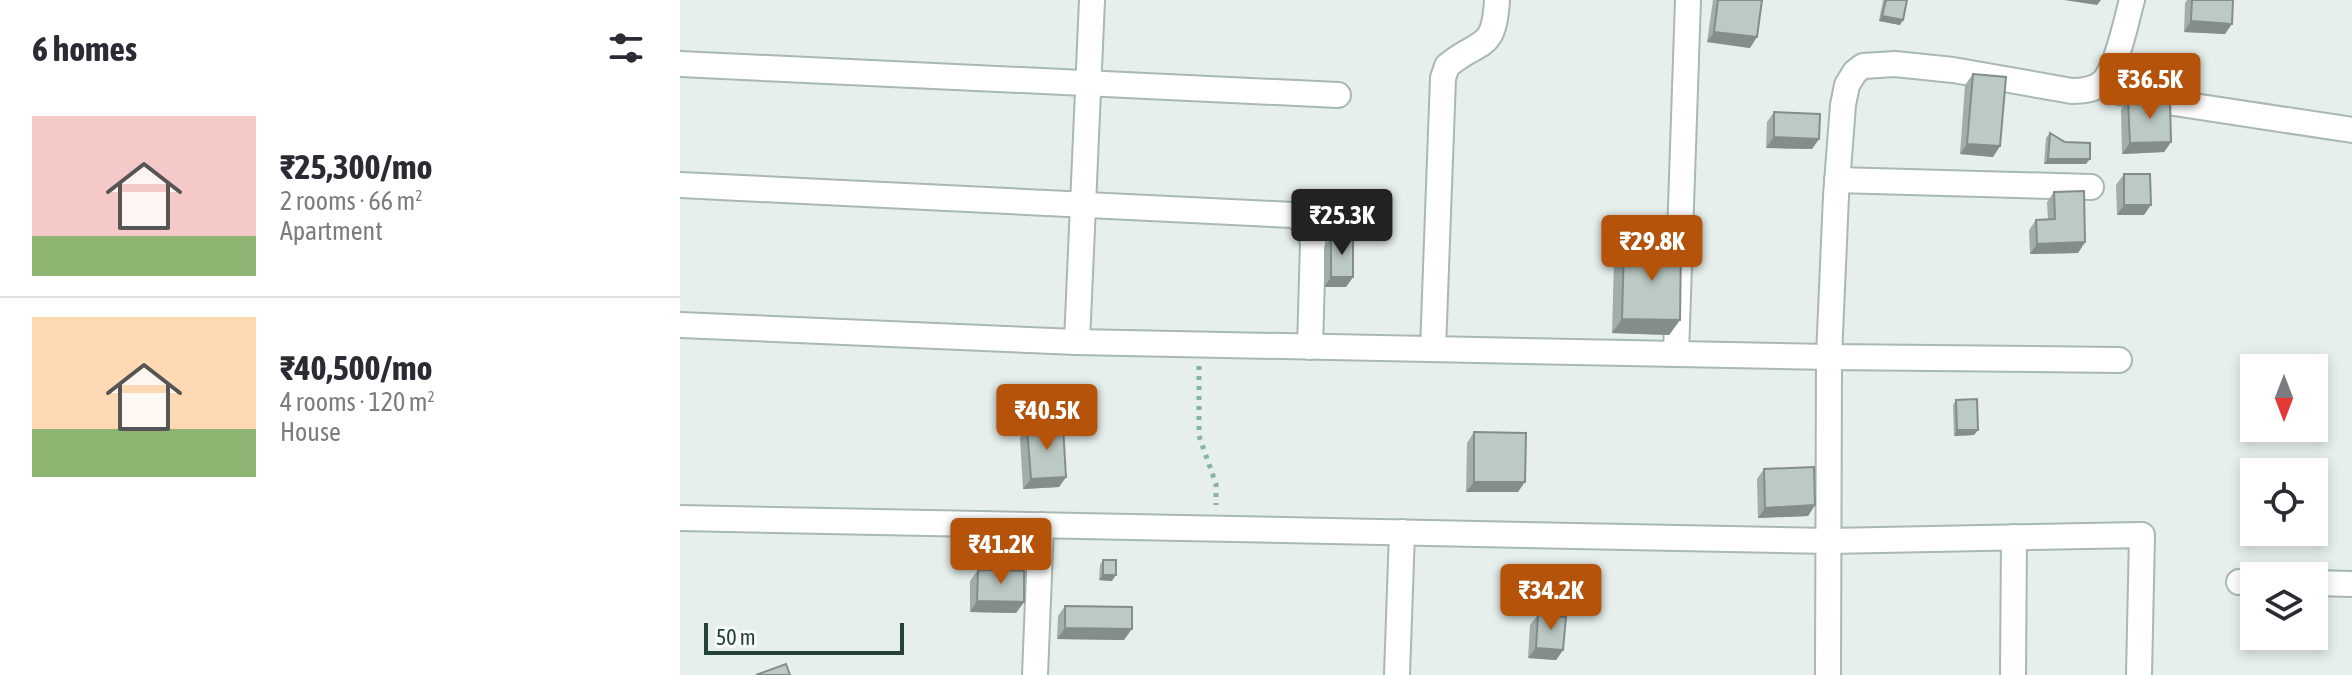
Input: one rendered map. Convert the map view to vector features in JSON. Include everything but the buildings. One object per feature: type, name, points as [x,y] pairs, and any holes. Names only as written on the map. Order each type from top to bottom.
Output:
[{"type":"street","points":[[1077,342],[1092,0]]},
{"type":"street","points":[[1433,349],[1443,78],[1447,66],[1488,40],[1494,30],[1497,0]]},
{"type":"street","points":[[1676,354],[1688,0]]},
{"type":"street","points":[[1828,675],[1829,357],[1837,180],[1847,85],[1863,66],[1885,64],[1953,70],[2072,91],[2087,90],[2102,83],[2110,72],[2132,0]]},
{"type":"street","points":[[680,64],[1338,95]]},
{"type":"street","points":[[2102,83],[2111,90],[2148,99],[2352,130]]},
{"type":"street","points":[[1837,180],[2091,187]]},
{"type":"street","points":[[680,185],[1293,215],[1304,221],[1311,231],[1313,243],[1310,347]]},
{"type":"street","points":[[680,325],[1199,345],[2119,360]]},
{"type":"street","points":[[680,518],[1829,541],[2142,535],[2139,675]]},
{"type":"street","points":[[1035,675],[1041,525]]},
{"type":"street","points":[[1397,675],[1402,532]]},
{"type":"street","points":[[2013,675],[2014,537]]},
{"type":"street","points":[[2328,583],[2352,584]]},
{"type":"path","points":[[1199,345],[1199,436],[1216,484],[1216,528]]}]
